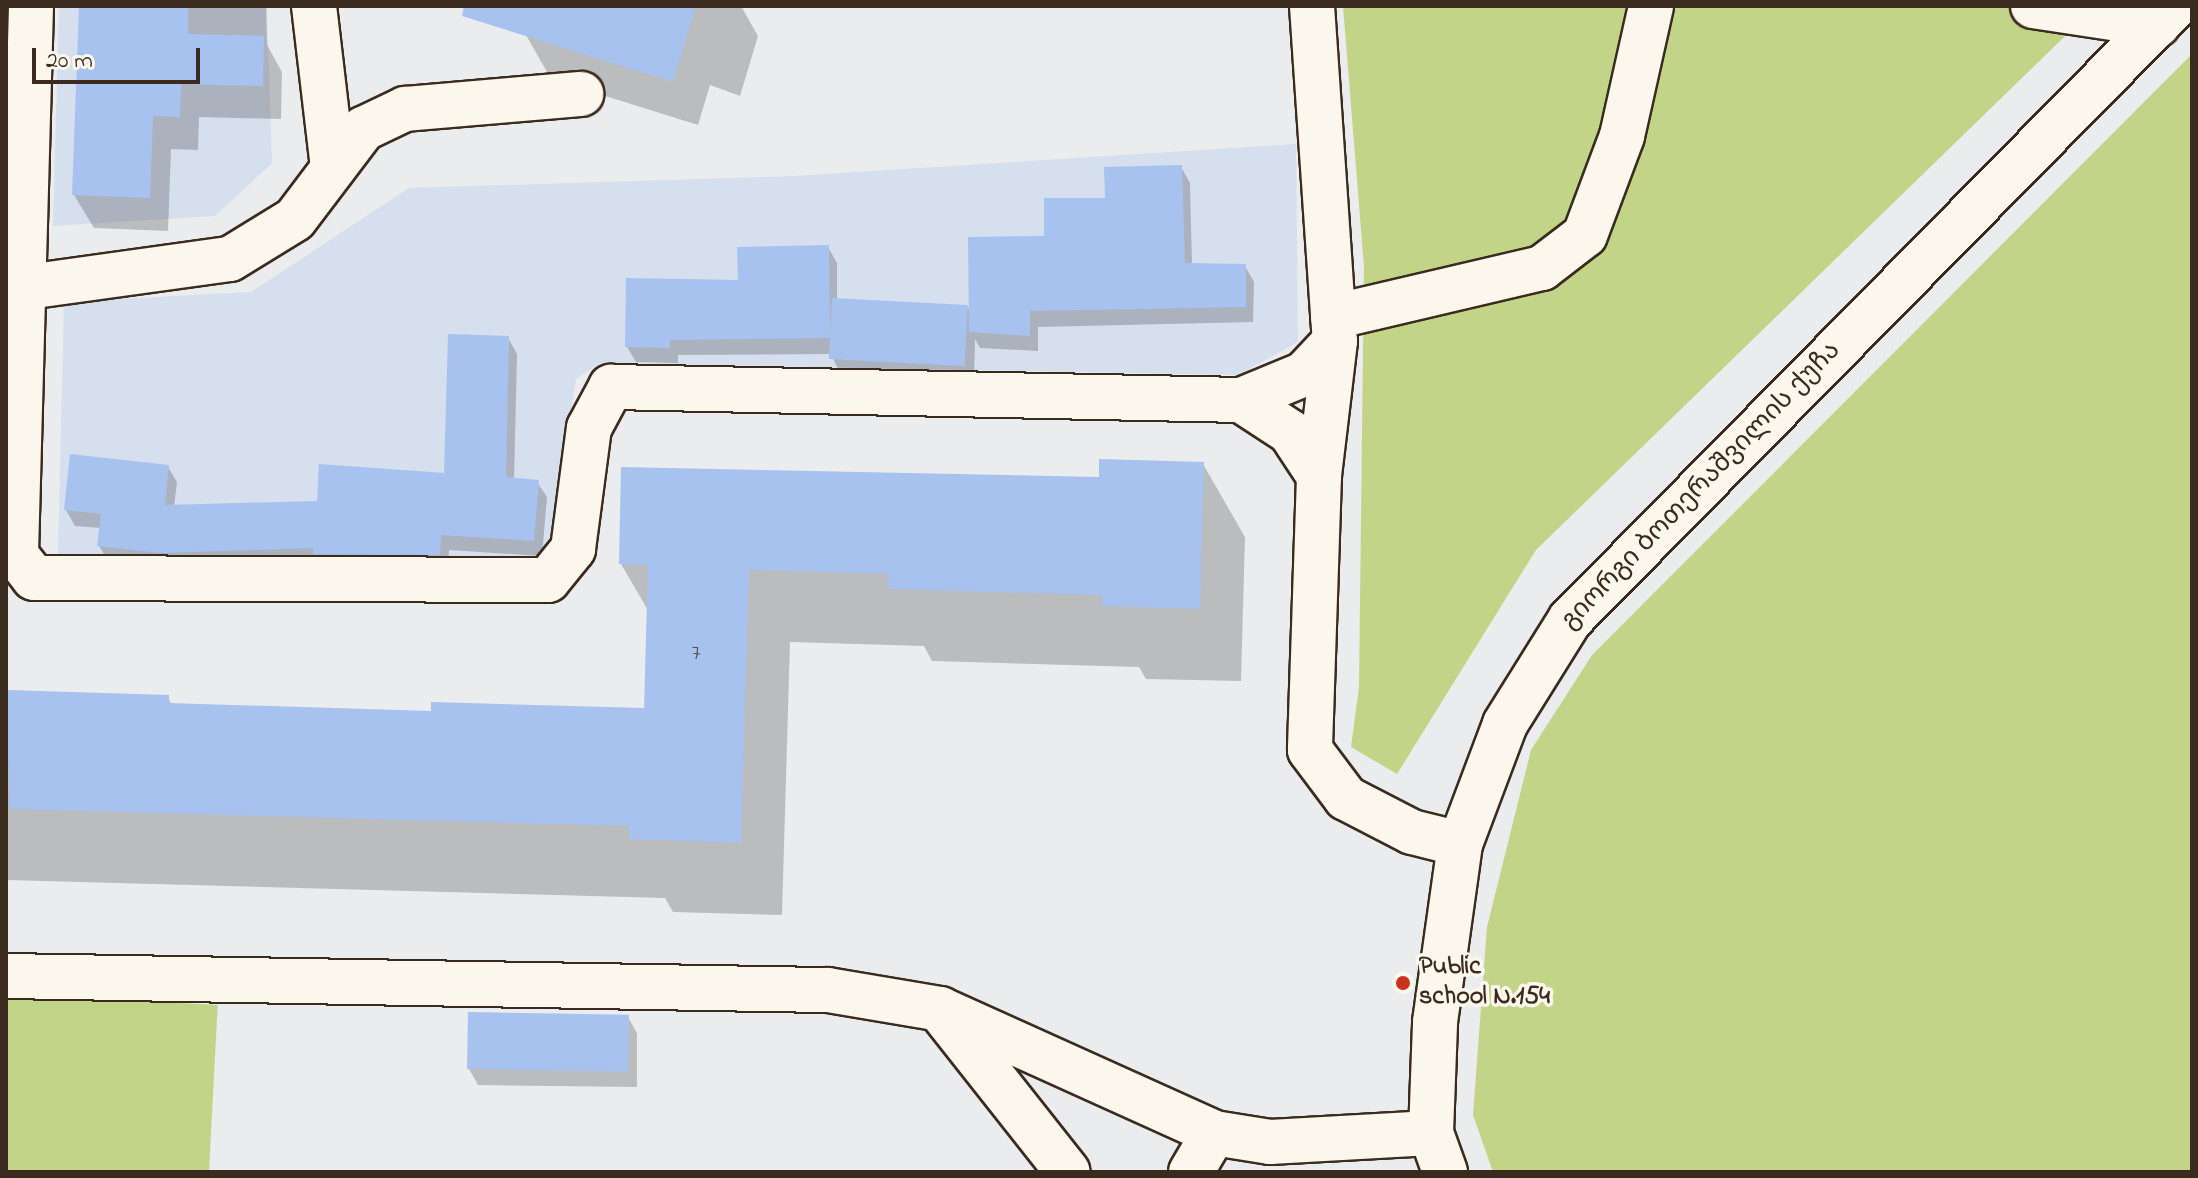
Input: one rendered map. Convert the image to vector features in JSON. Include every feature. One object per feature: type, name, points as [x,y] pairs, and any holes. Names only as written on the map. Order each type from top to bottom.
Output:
[{"type":"street","points":[[31,6],[14,224],[20,288],[16,555],[34,578],[548,580],[573,549],[589,428],[611,387],[1241,400],[1304,374],[1334,329],[1542,268],[1585,235],[1622,136],[1651,6]]},
{"type":"street","points":[[314,6],[333,168]]},
{"type":"street","points":[[1312,6],[1334,329],[1319,476],[1310,750],[1346,798],[1412,832],[1460,844]]},
{"type":"street","points":[[2033,6],[2166,16]]},
{"type":"street","name":"გიორგი ბოთერაშვილის ქუჩა","points":[[1438,1152],[1435,1022],[1460,844],[1505,724],[1570,620],[2166,16]]},
{"type":"street","points":[[20,288],[230,259],[295,219],[363,129],[405,109],[581,94]]},
{"type":"street","points":[[1241,400],[1290,432],[1319,476]]},
{"type":"street","points":[[6,976],[828,990],[940,1009],[1214,1133],[1270,1142],[1438,1152]]},
{"type":"street","points":[[940,1009],[1068,1172]]},
{"type":"street","points":[[1191,1172],[1214,1133]]},
{"type":"shaded area","points":[[59,6],[267,6],[272,163],[215,216],[53,226]]},
{"type":"shaded area","points":[[1296,144],[1298,342],[1238,375],[600,363],[576,379],[549,544],[523,570],[58,554],[64,302],[251,292],[409,188],[794,176]]},
{"type":"green space","points":[[1343,6],[2096,6],[1536,550],[1397,774],[1351,747],[1359,687],[1364,267]]},
{"type":"green space","points":[[2192,54],[2192,1172],[1493,1172],[1473,1115],[1487,927],[1531,750],[1592,655]]},
{"type":"green space","points":[[6,994],[218,1005],[209,1172],[6,1172]]},
{"type":"building","points":[[79,6],[188,6],[188,34],[264,36],[263,86],[181,84],[180,117],[153,116],[150,198],[72,195]]},
{"type":"building","points":[[464,6],[696,6],[673,82],[462,16]]},
{"type":"building","points":[[1182,165],[1185,263],[1246,264],[1246,307],[1030,311],[1030,336],[969,332],[968,237],[1044,236],[1044,198],[1105,198],[1104,167]]},
{"type":"building","points":[[829,245],[830,338],[670,340],[670,348],[625,347],[626,278],[738,280],[737,247]]},
{"type":"building","points":[[832,298],[968,305],[965,366],[829,359]]},
{"type":"building","points":[[448,334],[509,336],[506,477],[539,480],[534,541],[441,535],[440,555],[313,554],[313,548],[160,553],[97,546],[101,514],[64,510],[70,454],[169,465],[165,505],[317,501],[319,464],[444,473]]},
{"type":"building","points":[[1099,459],[1204,462],[1200,609],[1102,606],[1102,595],[888,589],[889,574],[749,570],[741,843],[629,839],[629,826],[10,809],[6,690],[169,695],[169,703],[431,711],[431,702],[644,708],[648,565],[619,564],[621,467],[1099,477]]},
{"type":"building","points":[[468,1012],[629,1015],[628,1072],[467,1069]]},
{"type":"place","name":"Public school N.154","points":[[1403,983]]}]
